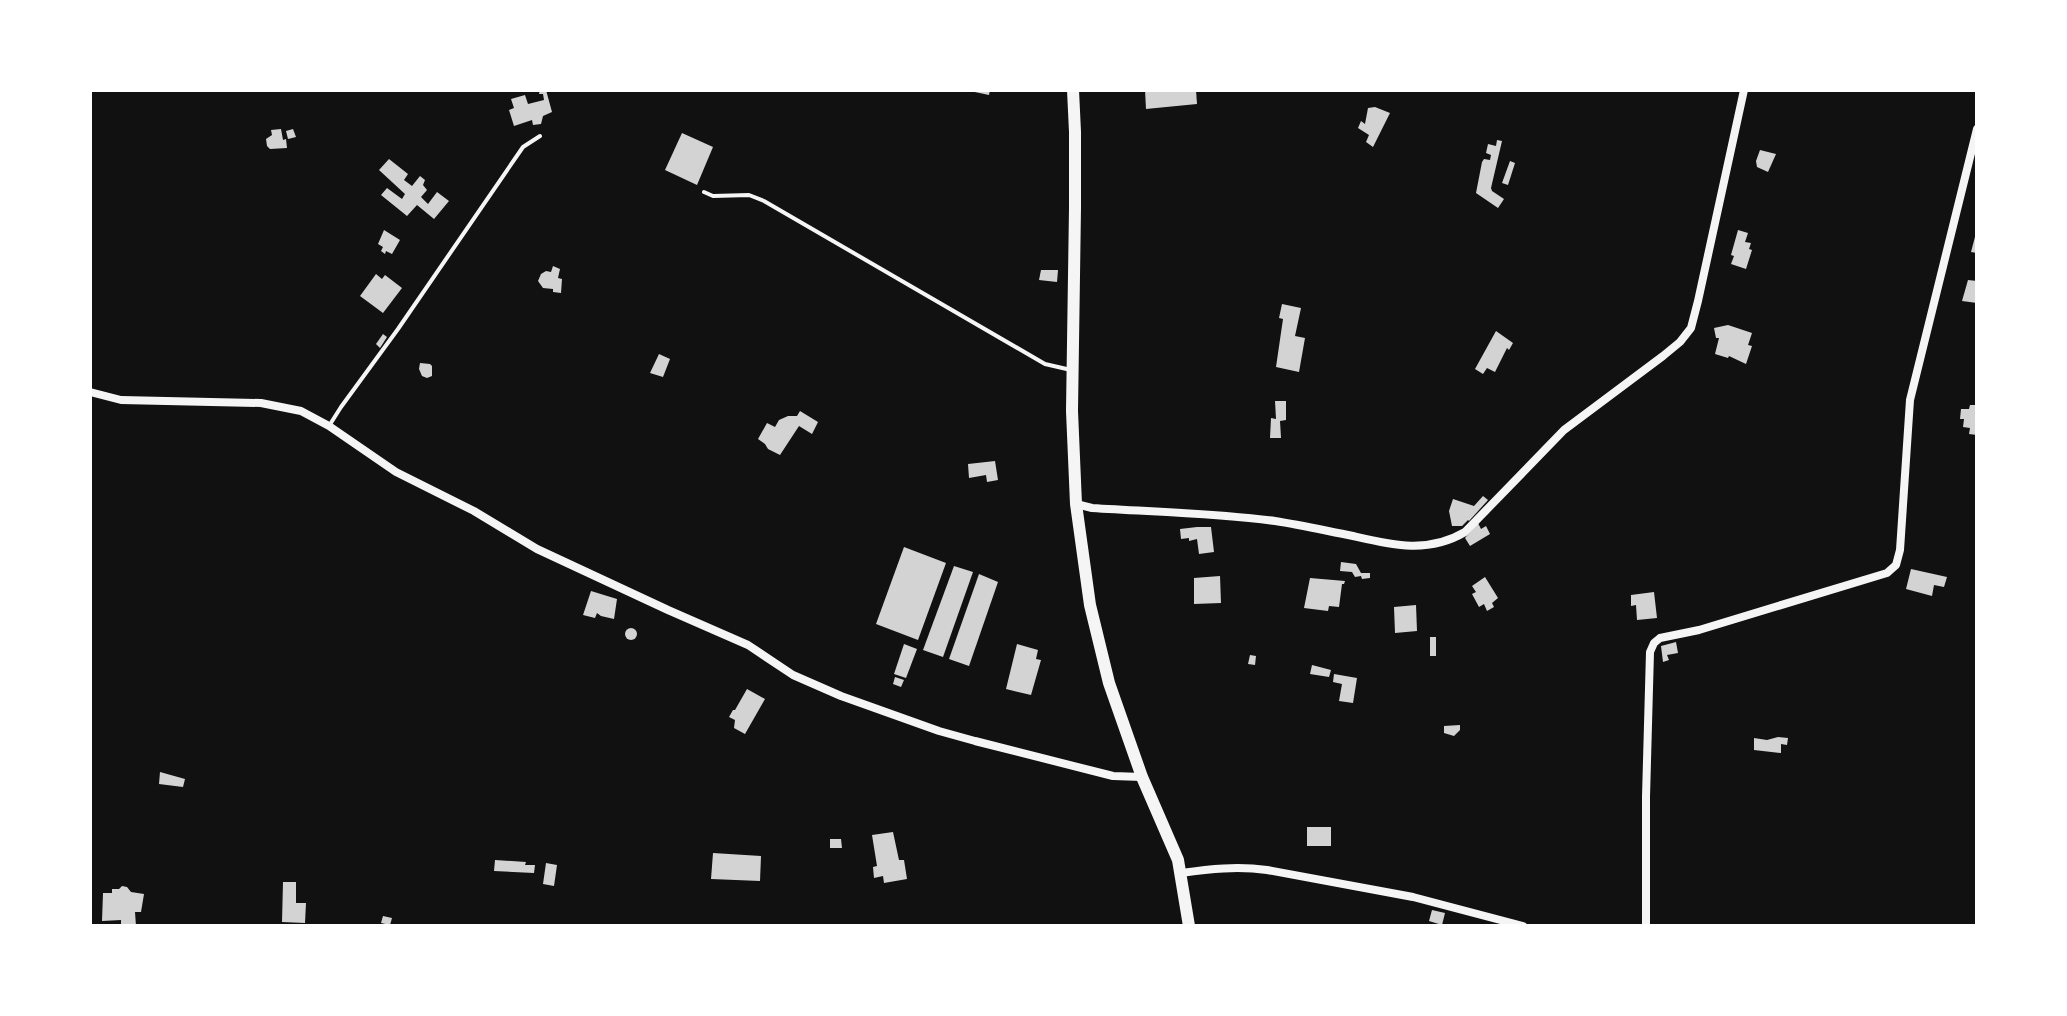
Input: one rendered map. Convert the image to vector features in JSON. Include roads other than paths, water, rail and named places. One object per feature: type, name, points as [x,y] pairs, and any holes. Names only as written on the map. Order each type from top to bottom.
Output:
[{"type":"main road","points":[[1073,90],[1075,208],[1072,370],[1076,504],[1090,605],[1109,683],[1142,777],[1178,860],[1189,926]]},
{"type":"street","points":[[1076,504],[1092,508],[1274,521],[1383,544],[1408,546],[1438,544],[1465,532],[1564,430],[1663,356],[1691,328],[1744,90]]},
{"type":"street","points":[[1646,926],[1650,652],[1660,638],[1699,630],[1887,573],[1896,565],[1900,550],[1910,400],[1977,129]]},
{"type":"street","points":[[90,392],[121,400],[261,403],[301,411],[329,426],[396,472],[474,511],[537,549],[748,645],[793,675],[841,696],[975,741],[1113,776],[1142,777]]},
{"type":"street","points":[[1181,873],[1214,868],[1267,870],[1399,894],[1523,926]]},
{"type":"lane","points":[[329,426],[523,147],[540,136]]},
{"type":"lane","points":[[704,192],[713,196],[749,195],[764,201],[1045,364],[1072,370]]}]
